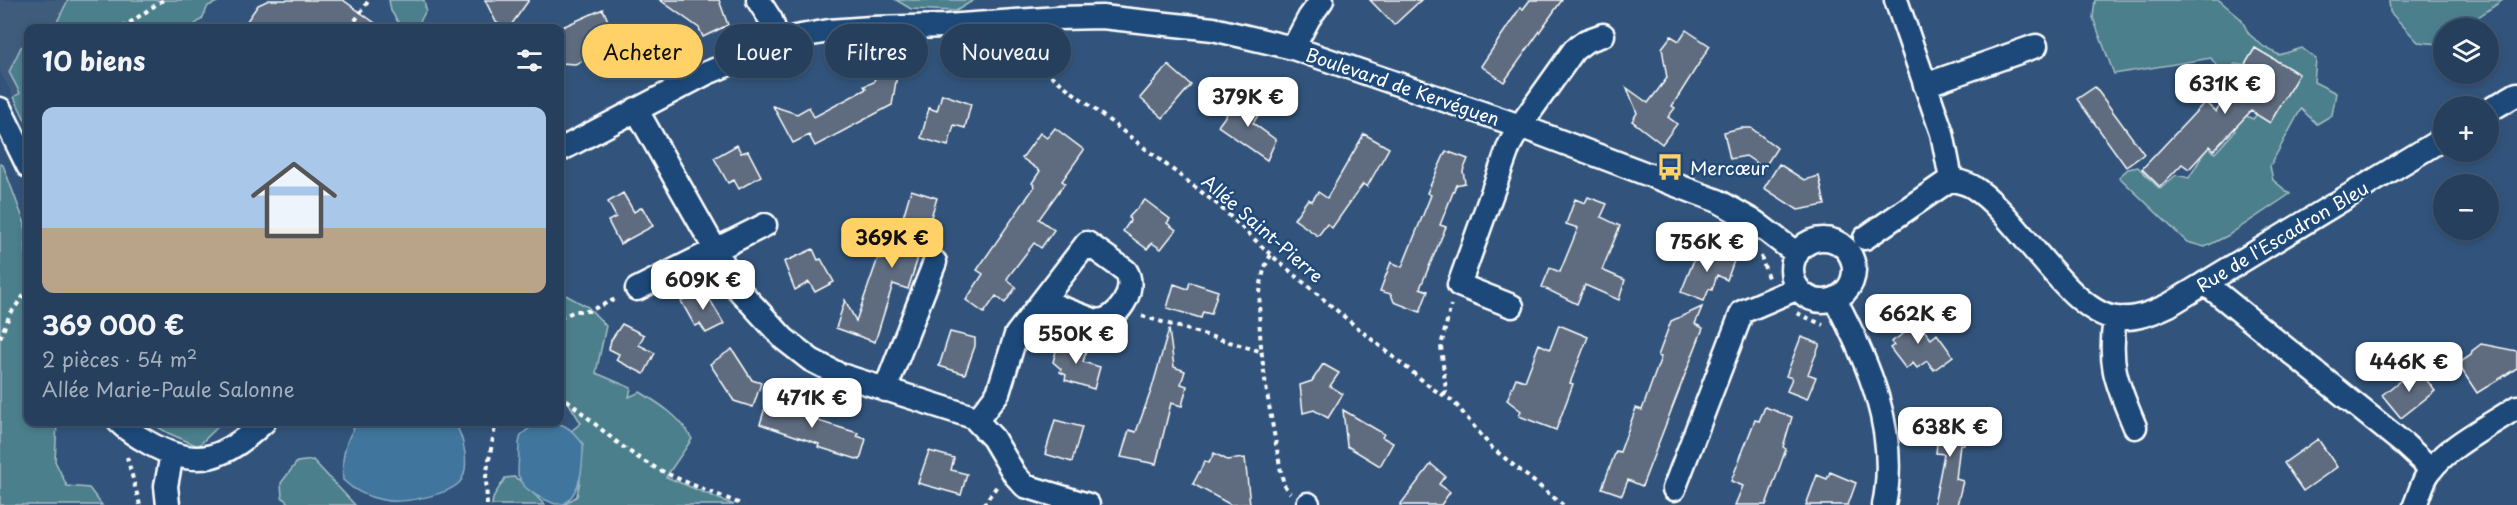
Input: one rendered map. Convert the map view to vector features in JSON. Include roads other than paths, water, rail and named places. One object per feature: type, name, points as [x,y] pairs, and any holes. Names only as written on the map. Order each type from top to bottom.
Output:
[{"type":"street","points":[[758,0],[772,24]]},
{"type":"street","points":[[1293,48],[1298,36],[1322,0]]},
{"type":"street","points":[[1866,238],[1952,179],[1948,154],[1896,0]]},
{"type":"street","name":"Boulevard de Kervéguen","points":[[813,35],[829,31],[1102,17],[1222,30],[1293,48],[1520,126],[1733,208],[1797,254]]},
{"type":"street","name":"Boulevard de Kervéguen","points":[[1520,126],[1574,50],[1586,41],[1603,35]]},
{"type":"street","points":[[1925,85],[2036,46]]},
{"type":"street","name":"Boulevard de Kervéguen","points":[[564,148],[715,70]]},
{"type":"street","points":[[2499,105],[2517,94]]},
{"type":"street","points":[[0,109],[24,158]]},
{"type":"street","points":[[636,109],[737,288],[795,349],[838,374],[963,413],[977,420],[993,438],[1015,475],[1025,486],[1088,505]]},
{"type":"street","points":[[1512,306],[1459,285],[1509,146],[1520,126]]},
{"type":"street","name":"Rue de l'Escadron Bleu","points":[[1952,179],[1971,186],[1987,198],[2016,227],[2077,297],[2089,307],[2115,318],[2135,318],[2151,313],[2205,283],[2433,145]]},
{"type":"street","points":[[637,289],[765,225]]},
{"type":"street","points":[[1821,239],[1839,243],[1847,251],[1854,267],[1850,286],[1835,299],[1827,301],[1810,298],[1798,288],[1792,271],[1797,254],[1803,246],[1821,239]]},
{"type":"street","points":[[977,420],[998,393],[1016,336],[1087,243],[1126,271],[1130,277],[1130,286],[1118,309],[1113,317],[1104,321],[1096,321],[1043,301]]},
{"type":"street","points":[[885,390],[935,262]]},
{"type":"street","points":[[2205,283],[2404,444],[2431,469]]},
{"type":"street","points":[[1674,489],[1742,312],[1798,288]]},
{"type":"street","points":[[1835,299],[1866,362],[1881,409],[1887,462],[1884,505]]},
{"type":"street","points":[[2115,318],[2112,361],[2116,379],[2135,427]]},
{"type":"street","points":[[2415,505],[2431,469],[2457,447],[2517,407]]},
{"type":"street","points":[[124,426],[137,436],[172,454],[190,459],[222,453],[260,426]]},
{"type":"street","points":[[168,505],[166,486],[172,454]]},
{"type":"place","name":"Mercœur","points":[[1670,167]]}]
